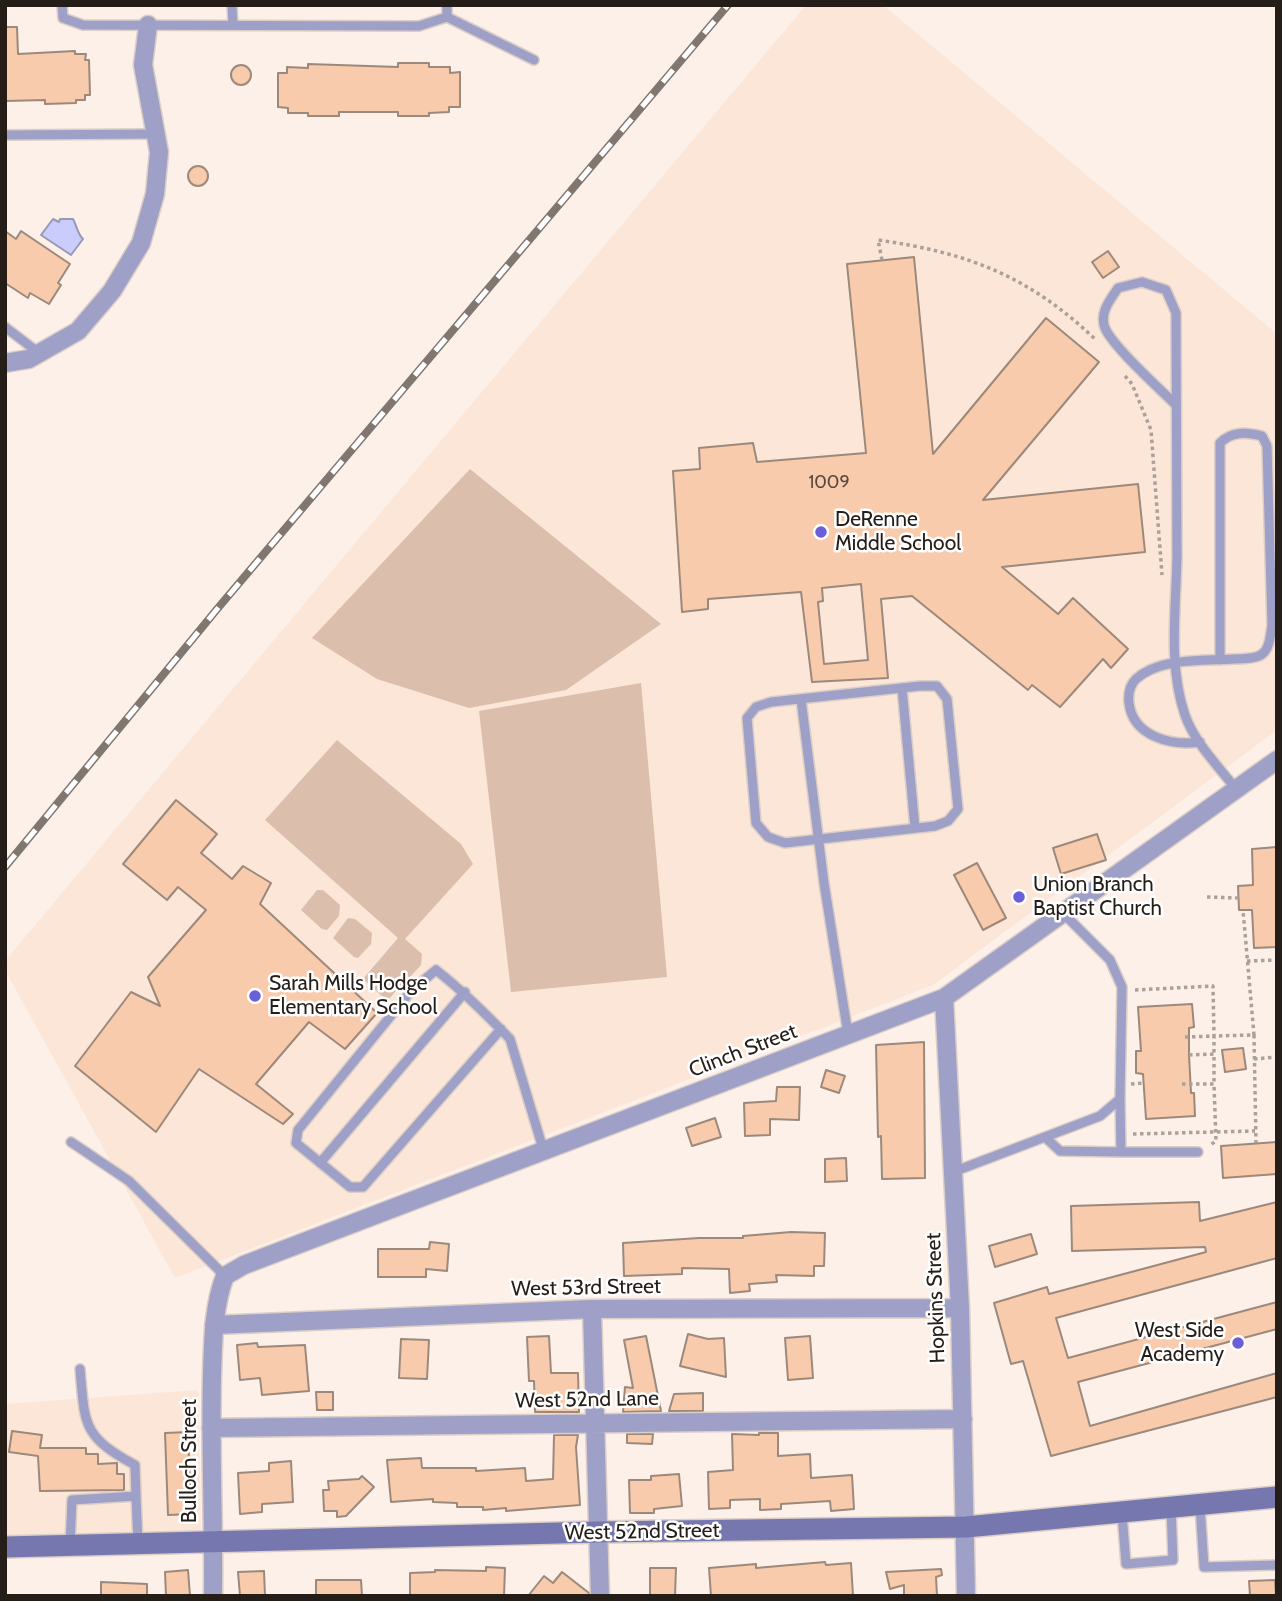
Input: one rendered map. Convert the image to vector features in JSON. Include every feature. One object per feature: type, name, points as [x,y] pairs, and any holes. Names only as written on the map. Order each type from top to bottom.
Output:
[{"type":"main road","name":"West 52nd Street","points":[[5,1547],[598,1532],[966,1527],[1277,1497]]},
{"type":"street","points":[[5,363],[29,359],[78,331],[112,290],[141,243],[155,194],[159,152],[143,65],[148,25]]},
{"type":"street","name":"Clinch Street","points":[[225,1276],[244,1265],[944,999],[1277,760]]},
{"type":"street","name":"Hopkins Street","points":[[944,999],[960,1308],[966,1596]]},
{"type":"street","points":[[214,1325],[219,1291],[225,1276]]},
{"type":"street","name":"West 53rd Street","points":[[214,1325],[592,1309],[960,1308]]},
{"type":"street","points":[[592,1309],[600,1596]]},
{"type":"street","name":"Bulloch Street","points":[[213,1596],[211,1428],[214,1325]]},
{"type":"street","name":"West 52nd Lane","points":[[211,1428],[963,1419]]},
{"type":"lane","points":[[62,5],[63,18],[83,25],[419,26],[447,17],[534,60]]},
{"type":"lane","points":[[232,5],[233,25]]},
{"type":"lane","points":[[447,5],[447,17]]},
{"type":"lane","points":[[5,135],[156,134]]},
{"type":"lane","points":[[1177,405],[1124,352],[1105,328],[1104,309],[1118,288],[1142,282],[1166,290],[1176,313],[1177,405],[1176,685],[1186,719],[1236,789]]},
{"type":"lane","points":[[5,327],[39,353]]},
{"type":"lane","points":[[1200,742],[1181,745],[1155,737],[1138,725],[1130,710],[1128,693],[1134,680],[1147,671],[1176,663],[1220,660],[1260,655],[1268,646],[1272,626],[1267,446],[1262,436],[1247,432],[1228,435],[1220,443],[1220,660]]},
{"type":"lane","points":[[937,686],[947,699],[958,809],[948,821],[935,826],[785,844],[768,837],[756,823],[747,718],[756,707],[771,702],[902,688],[937,686]]},
{"type":"lane","points":[[902,688],[915,828]]},
{"type":"lane","points":[[801,699],[848,1034]]},
{"type":"lane","points":[[1063,913],[1110,960],[1123,991],[1121,1152]]},
{"type":"lane","points":[[500,1029],[363,1187],[350,1187],[296,1143],[298,1130],[411,991],[436,970],[465,992],[510,1039],[544,1152]]},
{"type":"lane","points":[[320,1163],[465,992]]},
{"type":"lane","points":[[953,1172],[1100,1116],[1120,1099]]},
{"type":"lane","points":[[1045,1137],[1060,1151],[1198,1152]]},
{"type":"lane","points":[[71,1142],[129,1181],[225,1276]]},
{"type":"lane","points":[[80,1368],[85,1421],[103,1447],[135,1465],[138,1544]]},
{"type":"lane","points":[[70,1546],[72,1500],[136,1496]]},
{"type":"lane","points":[[1200,1504],[1204,1567],[1277,1565]]},
{"type":"lane","points":[[1122,1513],[1126,1564],[1173,1560],[1171,1508]]},
{"type":"path","points":[[882,260],[878,240],[914,245],[972,260],[1037,291],[1099,344]]},
{"type":"path","points":[[1124,374],[1132,384],[1151,430],[1162,578]]},
{"type":"path","points":[[1207,897],[1239,898]]},
{"type":"path","points":[[1243,910],[1254,1035],[1256,1143]]},
{"type":"path","points":[[1247,961],[1277,960]]},
{"type":"path","points":[[1123,991],[1213,986],[1216,1142],[1198,1152]]},
{"type":"path","points":[[1185,1037],[1254,1035]]},
{"type":"path","points":[[1189,1055],[1214,1054]]},
{"type":"path","points":[[1254,1059],[1277,1057]]},
{"type":"path","points":[[1182,1084],[1214,1084]]},
{"type":"path","points":[[1121,1134],[1255,1131]]},
{"type":"shaded area","name":"DeRenne Middle School","points":[[806,5],[883,5],[1277,334],[1277,730],[933,985],[175,1278],[5,970],[5,961]]},
{"type":"shaded area","points":[[470,469],[661,624],[566,690],[469,708],[377,679],[312,638]]},
{"type":"shaded area","points":[[641,683],[667,977],[511,992],[479,711]]},
{"type":"shaded area","points":[[337,740],[461,844],[473,864],[405,939],[422,954],[421,965],[408,979],[402,978],[401,985],[389,999],[384,998],[363,979],[398,938],[265,820]]},
{"type":"shaded area","points":[[317,890],[323,890],[340,905],[339,916],[327,930],[322,929],[301,910]]},
{"type":"shaded area","points":[[348,918],[355,919],[372,933],[371,944],[358,958],[333,938]]},
{"type":"shaded area","points":[[198,1390],[201,1532],[5,1536],[5,1404]]},
{"type":"water","points":[[53,219],[59,222],[60,219],[73,219],[83,239],[71,255],[41,235]]},
{"type":"building","points":[[5,27],[17,27],[18,54],[75,51],[75,54],[86,54],[85,60],[89,60],[90,95],[85,95],[85,100],[76,100],[76,103],[45,104],[45,100],[5,101]]},
{"type":"building","points":[[398,63],[429,63],[429,67],[450,67],[450,73],[460,72],[460,107],[449,107],[449,112],[429,113],[429,116],[398,116],[398,112],[339,112],[339,116],[308,116],[308,113],[288,113],[288,108],[278,107],[278,73],[287,73],[287,67],[308,68],[308,64],[398,67]]},
{"type":"building","points":[[241,65],[248,68],[251,75],[248,82],[241,85],[234,82],[231,75],[234,68]]},
{"type":"building","points":[[194,166],[202,166],[208,176],[202,186],[194,186],[188,180],[188,172]]},
{"type":"building","points":[[5,231],[16,239],[21,231],[70,264],[49,304],[30,293],[28,298],[5,283]]},
{"type":"building","points":[[1108,251],[1119,267],[1103,278],[1092,262]]},
{"type":"building","points":[[914,257],[933,454],[1046,318],[1099,362],[983,500],[1138,484],[1145,552],[1002,567],[1058,614],[1073,598],[1128,649],[1111,668],[1103,659],[1060,707],[1032,685],[1028,690],[912,596],[881,599],[888,678],[812,682],[801,592],[708,599],[708,609],[682,612],[673,471],[700,469],[699,448],[753,443],[757,462],[866,453],[847,264]],"holes":[[[861,584],[868,660],[824,664],[818,602],[823,601],[822,588]]]},
{"type":"building","name":"Sarah Mills Hodge Elementary School","points":[[176,800],[217,834],[201,853],[232,879],[243,866],[271,883],[260,904],[377,1013],[345,1049],[309,1022],[256,1084],[293,1114],[283,1124],[199,1069],[156,1132],[75,1066],[131,992],[160,1006],[148,977],[206,910],[178,887],[167,900],[123,864]]},
{"type":"building","points":[[1097,834],[1106,860],[1061,874],[1053,848]]},
{"type":"building","points":[[1277,847],[1277,947],[1254,948],[1252,910],[1239,910],[1238,886],[1253,885],[1252,849]]},
{"type":"building","points":[[977,863],[1006,918],[983,930],[954,875]]},
{"type":"building","points":[[1192,1004],[1194,1027],[1189,1028],[1189,1055],[1195,1116],[1146,1119],[1143,1074],[1136,1073],[1136,1051],[1141,1051],[1138,1007]]},
{"type":"building","points":[[924,1042],[925,1178],[882,1179],[881,1136],[878,1137],[876,1045]]},
{"type":"building","points":[[1243,1048],[1246,1069],[1225,1072],[1222,1050]]},
{"type":"building","points":[[826,1070],[845,1076],[839,1093],[821,1087]]},
{"type":"building","points":[[777,1087],[800,1087],[799,1120],[770,1119],[770,1135],[745,1136],[744,1103],[776,1101]]},
{"type":"building","points":[[715,1118],[721,1137],[692,1146],[686,1128]]},
{"type":"building","points":[[1277,1142],[1277,1174],[1223,1178],[1221,1146]]},
{"type":"building","points":[[846,1158],[847,1181],[825,1182],[825,1159]]},
{"type":"building","points":[[1199,1202],[1200,1221],[1277,1202],[1277,1258],[1056,1318],[1068,1358],[1277,1302],[1277,1329],[1078,1382],[1090,1426],[1277,1373],[1277,1397],[1051,1456],[1023,1361],[1011,1364],[994,1303],[1047,1287],[1049,1294],[1206,1252],[1205,1247],[1072,1251],[1071,1206]]},
{"type":"building","points":[[791,1232],[825,1233],[824,1266],[814,1266],[814,1276],[776,1275],[777,1282],[749,1284],[750,1291],[730,1293],[729,1269],[682,1268],[682,1274],[624,1276],[623,1243],[743,1238]]},
{"type":"building","points":[[1031,1234],[1037,1254],[995,1267],[989,1246]]},
{"type":"building","points":[[430,1242],[449,1244],[447,1271],[426,1269],[426,1277],[378,1277],[378,1249],[429,1249]]},
{"type":"building","points":[[688,1334],[708,1339],[724,1338],[726,1377],[680,1366]]},
{"type":"building","points":[[549,1336],[551,1373],[578,1373],[579,1412],[535,1412],[534,1381],[529,1381],[527,1337]]},
{"type":"building","points":[[646,1336],[661,1411],[623,1412],[625,1387],[633,1388],[624,1340]]},
{"type":"building","points":[[810,1336],[813,1378],[788,1380],[785,1338]]},
{"type":"building","points":[[401,1339],[429,1340],[427,1379],[399,1378]]},
{"type":"building","points":[[257,1343],[258,1347],[305,1345],[309,1391],[262,1395],[260,1378],[240,1380],[237,1345]]},
{"type":"building","points":[[316,1392],[333,1392],[333,1410],[317,1410]]},
{"type":"building","points":[[703,1393],[703,1411],[669,1411],[674,1394]]},
{"type":"building","points":[[12,1431],[42,1435],[40,1448],[86,1448],[86,1454],[98,1454],[98,1464],[117,1463],[117,1474],[124,1474],[124,1490],[40,1491],[38,1456],[9,1452]]},
{"type":"building","points":[[188,1432],[191,1514],[168,1515],[165,1433]]},
{"type":"building","points":[[778,1433],[778,1456],[810,1454],[811,1478],[852,1475],[854,1509],[831,1511],[830,1501],[781,1504],[781,1509],[760,1510],[760,1499],[730,1500],[730,1508],[709,1509],[708,1472],[733,1470],[732,1434]]},
{"type":"building","points":[[627,1434],[653,1434],[652,1444],[627,1443]]},
{"type":"building","points":[[554,1435],[578,1435],[576,1447],[580,1505],[506,1511],[506,1508],[483,1510],[483,1507],[457,1507],[457,1503],[433,1502],[433,1499],[391,1502],[387,1460],[421,1458],[422,1468],[476,1468],[476,1471],[525,1468],[526,1481],[553,1479]]},
{"type":"building","points":[[291,1461],[293,1502],[262,1504],[262,1512],[240,1514],[238,1473],[269,1471],[269,1463]]},
{"type":"building","points":[[679,1474],[682,1506],[654,1509],[654,1513],[630,1513],[629,1480],[651,1480],[651,1476]]},
{"type":"building","points":[[362,1476],[374,1487],[346,1516],[337,1517],[337,1511],[324,1511],[323,1490],[329,1490],[328,1481],[359,1479]]},
{"type":"building","points":[[825,1562],[826,1565],[851,1563],[853,1596],[711,1596],[709,1568],[756,1564],[756,1568]]},
{"type":"building","points":[[486,1567],[505,1568],[504,1596],[410,1596],[410,1573],[435,1570],[486,1571]]},
{"type":"building","points":[[650,1568],[676,1568],[675,1596],[650,1595]]},
{"type":"building","points":[[941,1569],[942,1575],[936,1577],[937,1596],[904,1596],[904,1585],[890,1589],[886,1572]]},
{"type":"building","points":[[188,1570],[190,1596],[166,1596],[165,1572]]},
{"type":"building","points":[[264,1571],[265,1596],[240,1596],[238,1572]]},
{"type":"building","points":[[562,1572],[589,1593],[589,1596],[528,1596],[544,1576],[553,1583]]},
{"type":"building","points":[[316,1580],[361,1580],[362,1596],[316,1596]]},
{"type":"building","points":[[1275,1580],[1276,1596],[1250,1596],[1249,1581]]},
{"type":"building","points":[[101,1582],[147,1584],[147,1596],[101,1596]]},
{"type":"railway","points":[[5,867],[218,608],[728,5]]},
{"type":"place","name":"DeRenne Middle School","points":[[821,532]]},
{"type":"place","name":"Union Branch Baptist Church","points":[[1019,897]]},
{"type":"place","name":"Sarah Mills Hodge Elementary School","points":[[255,996]]},
{"type":"place","name":"West Side Academy","points":[[1238,1343]]}]
